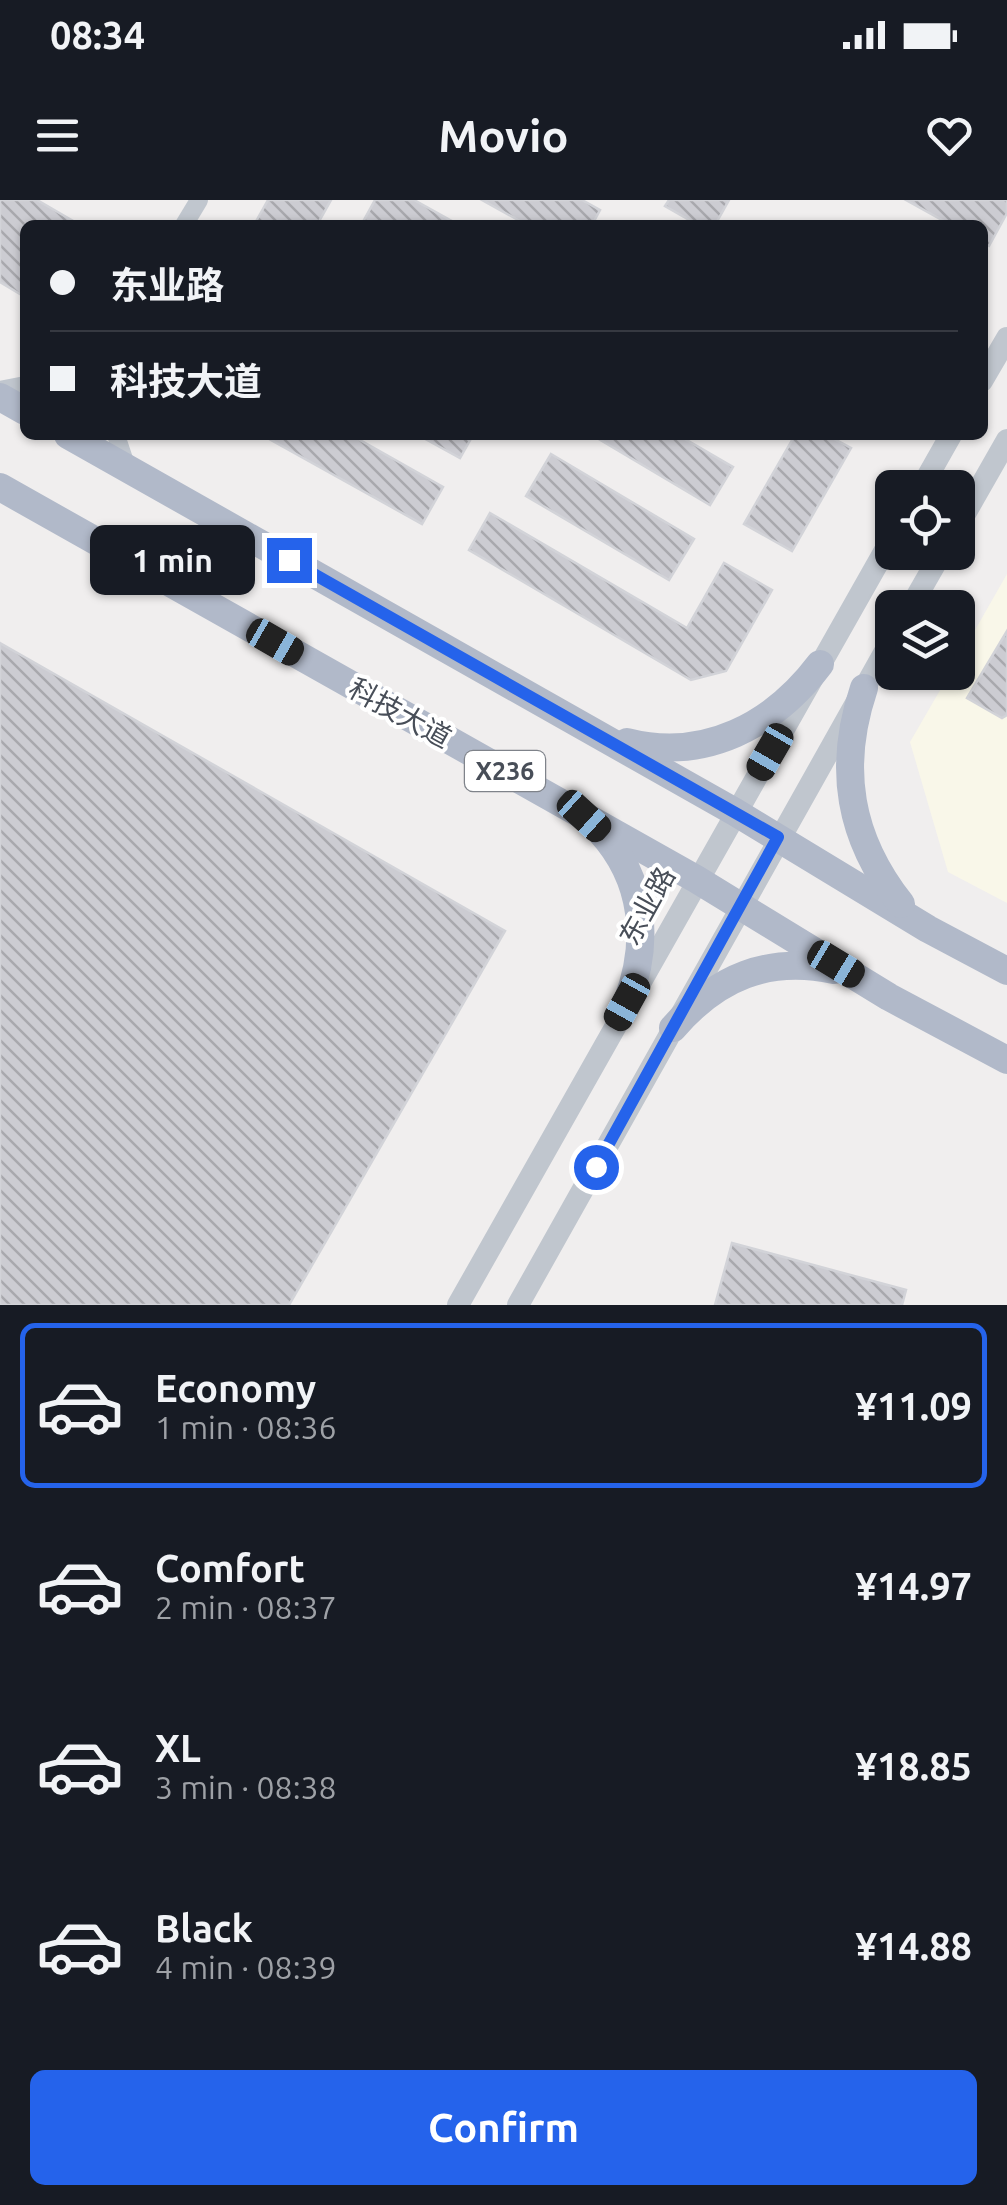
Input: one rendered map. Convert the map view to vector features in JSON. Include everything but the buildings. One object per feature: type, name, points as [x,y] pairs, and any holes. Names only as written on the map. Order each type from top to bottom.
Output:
[{"type":"main road","name":"X236","points":[[77,440],[735,812],[1007,972]]},
{"type":"main road","name":"科技大道","points":[[0,487],[696,879],[867,984],[1007,1060]]},
{"type":"main road","points":[[582,725],[638,745],[669,748],[714,742],[756,726],[781,708],[820,664]]},
{"type":"main road","points":[[864,688],[848,752],[854,819],[882,880],[928,929]]},
{"type":"main road","points":[[584,816],[618,854],[638,902],[642,953],[627,1002]]},
{"type":"main road","points":[[673,1028],[718,985],[746,972],[808,964],[867,984]]},
{"type":"street","points":[[988,370],[1007,338]]},
{"type":"street","points":[[118,440],[127,468]]},
{"type":"street","points":[[931,470],[948,440]]},
{"type":"street","points":[[975,496],[1007,440]]},
{"type":"street","name":"东业路","points":[[458,1305],[875,568]]},
{"type":"street","points":[[518,1305],[875,669]]},
{"type":"shaded area","points":[[1007,574],[1007,903],[948,872],[910,742],[940,690],[975,690],[975,630]]},
{"type":"route","points":[[289,560],[778,837],[596,1167]]}]
